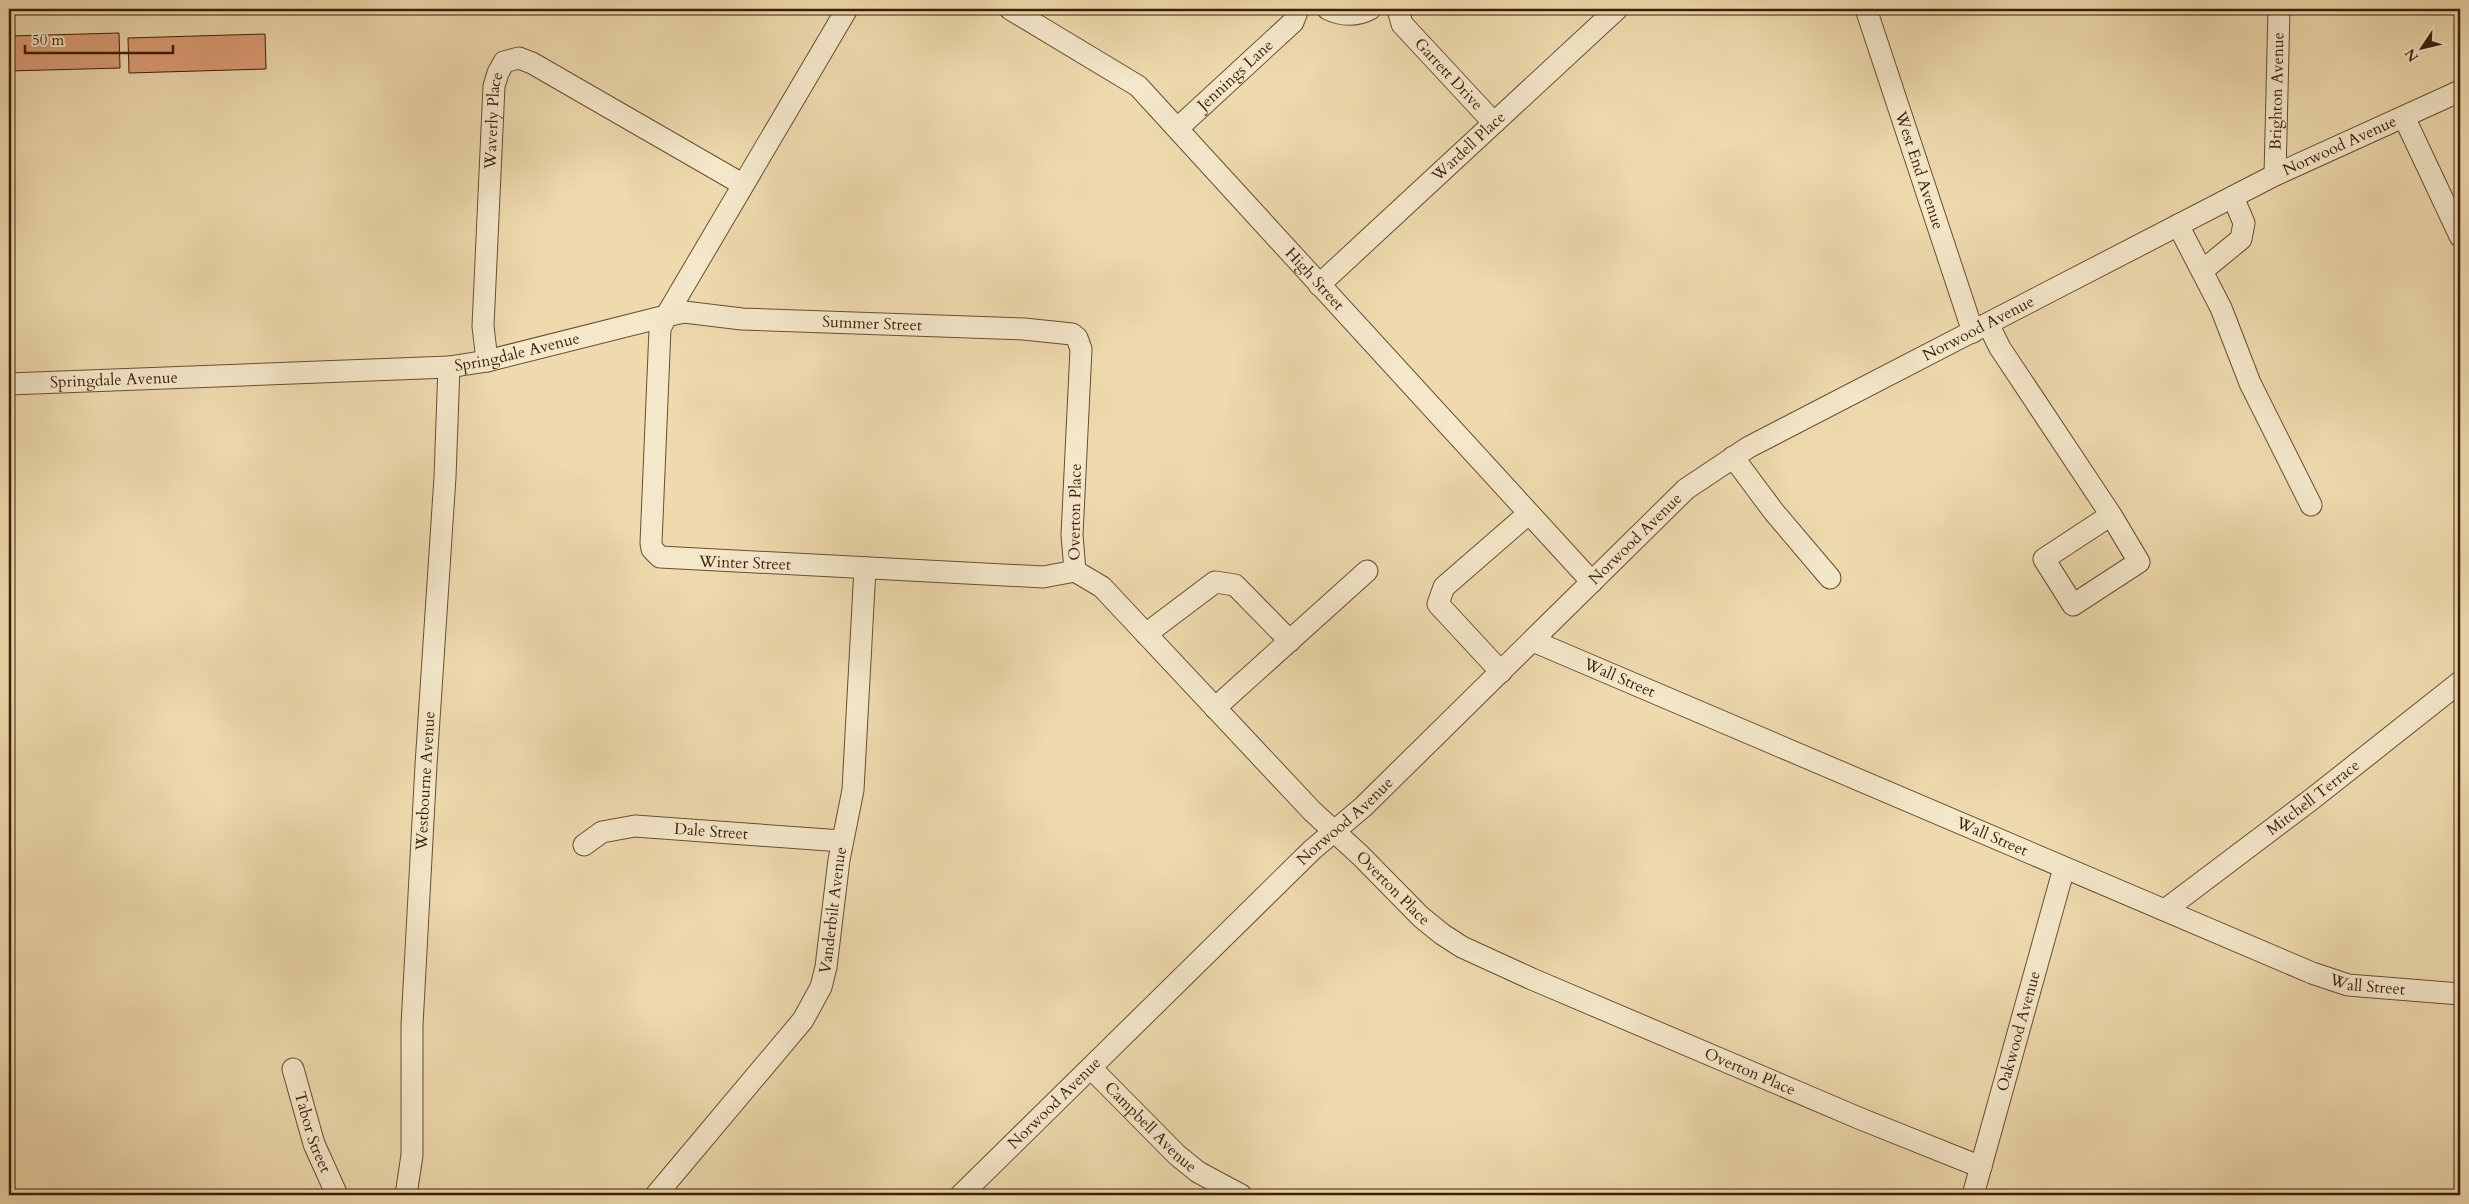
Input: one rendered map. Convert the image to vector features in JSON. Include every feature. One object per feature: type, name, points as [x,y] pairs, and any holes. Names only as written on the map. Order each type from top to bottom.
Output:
[{"type":"street","points":[[666,316],[742,184],[847,9]]},
{"type":"street","name":"High Street","points":[[1010,9],[1138,86],[1592,582]]},
{"type":"street","name":"Wardell Place","points":[[1319,285],[1617,9]]},
{"type":"street","name":"West End Avenue","points":[[1866,9],[1981,328],[2000,348],[2111,515],[2139,562],[2073,605],[2044,559],[2111,515]]},
{"type":"street","name":"Brighton Avenue","points":[[2275,175],[2279,9]]},
{"type":"street","name":"Jennings Lane","points":[[1178,128],[1295,15],[1329,10]]},
{"type":"street","name":"Garrett Drive","points":[[1329,10],[1342,14],[1367,10],[1400,16],[1494,123]]},
{"type":"street","name":"Waverly Place","points":[[487,361],[483,326],[494,86],[504,62],[519,58],[532,63],[742,184]]},
{"type":"street","name":"Norwood Avenue","points":[[961,1195],[1312,850],[1362,807],[1686,489],[1732,457],[2232,197],[2275,175],[2460,91]]},
{"type":"street","points":[[2404,117],[2460,236]]},
{"type":"street","points":[[2202,271],[2241,239],[2244,223],[2232,197]]},
{"type":"street","points":[[2178,225],[2221,308],[2250,383],[2311,505]]},
{"type":"street","name":"Summer Street","points":[[666,316],[684,312],[742,319],[1024,329],[1061,332],[1072,334],[1077,338]]},
{"type":"street","name":"Springdale Avenue","points":[[9,384],[449,367],[487,361],[666,316]]},
{"type":"street","name":"Winter Street","points":[[666,316],[660,328],[651,543],[652,549],[660,557],[667,559],[1043,577],[1075,571]]},
{"type":"street","name":"Overton Place","points":[[1077,338],[1081,349],[1072,535],[1075,571],[1102,586],[1215,708],[1334,831],[1421,917],[1462,947],[1532,979],[1861,1119],[1981,1167]]},
{"type":"street","name":"Westbourne Avenue","points":[[406,1195],[412,1155],[412,1025],[426,765],[445,477],[449,367]]},
{"type":"street","points":[[1732,457],[1774,512],[1830,578]]},
{"type":"street","points":[[1501,672],[1438,604],[1444,587],[1528,514]]},
{"type":"street","name":"Vanderbilt Avenue","points":[[656,1195],[765,1068],[814,1002],[826,967],[842,841],[853,790],[857,750],[865,568]]},
{"type":"street","points":[[1215,708],[1367,571]]},
{"type":"street","points":[[1146,634],[1215,582],[1235,585],[1290,641]]},
{"type":"street","name":"Wall Street","points":[[1533,641],[2312,973],[2348,984],[2460,994]]},
{"type":"street","name":"Mitchell Terrace","points":[[2165,910],[2312,799],[2460,682]]},
{"type":"street","name":"Dale Street","points":[[584,845],[602,832],[635,826],[842,841]]},
{"type":"street","name":"Oakwood Avenue","points":[[1973,1195],[2064,868]]},
{"type":"street","name":"Tabor Street","points":[[293,1068],[314,1144],[337,1195]]},
{"type":"street","name":"Campbell Avenue","points":[[1091,1068],[1177,1155],[1198,1172],[1241,1195]]},
{"type":"building","points":[[119,33],[120,68],[9,71],[9,36]]},
{"type":"building","points":[[265,34],[266,69],[129,73],[128,38]]}]
